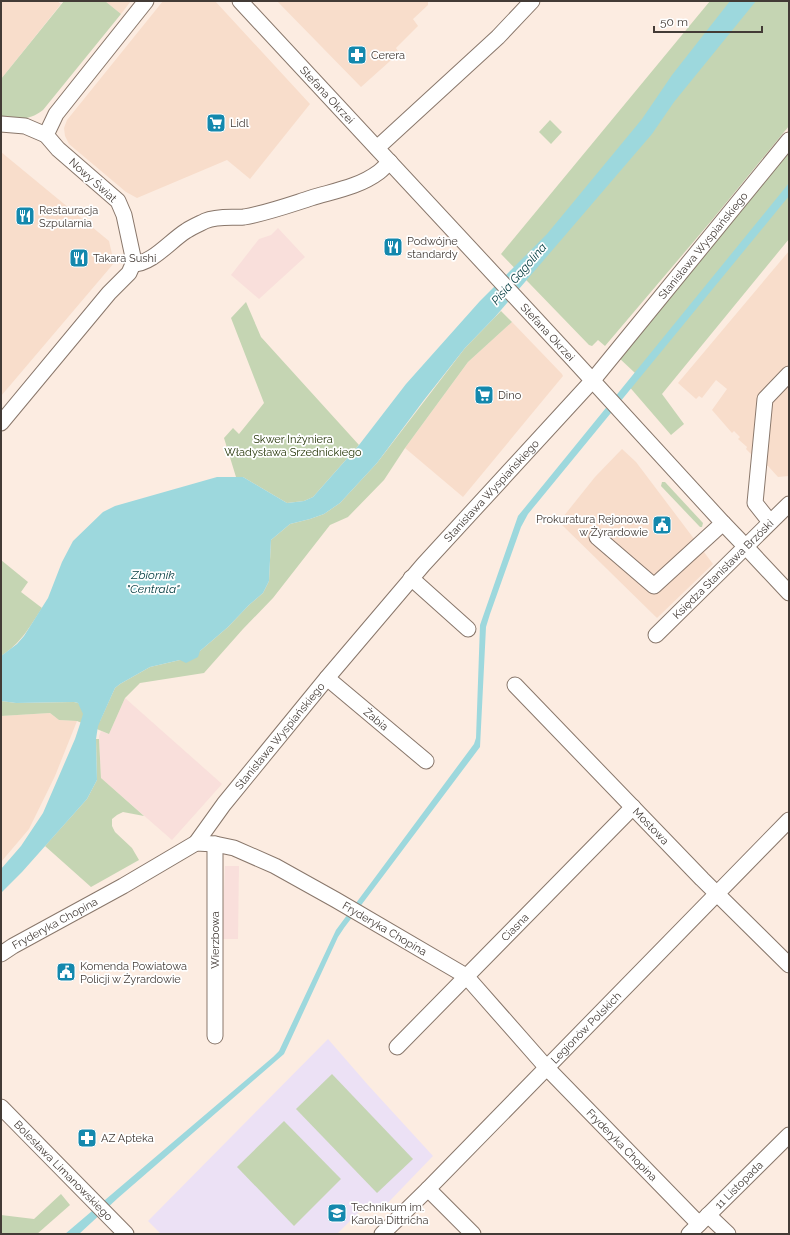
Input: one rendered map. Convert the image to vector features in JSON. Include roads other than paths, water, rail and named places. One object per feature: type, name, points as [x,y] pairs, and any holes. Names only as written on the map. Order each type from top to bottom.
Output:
[{"type":"street","points":[[1,124],[25,126],[46,135],[56,114],[146,1]]},
{"type":"street","name":"Stefana Okrzei","points":[[240,1],[789,593]]},
{"type":"street","points":[[377,148],[498,38],[532,1]]},
{"type":"street","name":"Nowy Świat","points":[[46,135],[58,149],[118,201],[124,215],[133,257],[133,264]]},
{"type":"street","name":"Stanisława Wyspiańskiego","points":[[196,843],[224,804],[327,678],[412,578],[593,380],[789,140]]},
{"type":"street","points":[[1,423],[104,299],[129,273],[133,264],[143,263],[185,231],[206,220],[222,217],[243,217],[275,210],[347,188],[378,172],[390,162]]},
{"type":"street","points":[[770,522],[755,503],[765,398],[789,374]]},
{"type":"street","name":"Księdza Stanisława Brzóski","points":[[656,634],[789,504]]},
{"type":"street","points":[[597,537],[654,586],[723,523]]},
{"type":"street","points":[[412,578],[468,629]]},
{"type":"street","name":"Żabia","points":[[327,678],[426,761]]},
{"type":"street","name":"Mostowa","points":[[515,685],[632,807],[789,965]]},
{"type":"street","name":"Ciasna","points":[[397,1047],[632,807]]},
{"type":"street","name":"Legionów Polskich","points":[[382,1234],[547,1068],[789,820]]},
{"type":"street","name":"Fryderyka Chopina","points":[[1,954],[123,886],[196,843],[215,844],[234,848],[275,866],[466,976],[547,1068],[698,1224],[728,1234]]},
{"type":"street","name":"Wierzbowa","points":[[215,844],[215,1036]]},
{"type":"street","name":"Bolesława Limanowskiego","points":[[1,1108],[126,1234]]},
{"type":"street","name":"11 Listopada","points":[[698,1224],[789,1135]]},
{"type":"street","points":[[428,1189],[473,1234]]},
{"type":"water","name":"Zbiornik \"Centrala\"","points":[[730,1],[756,1],[674,102],[652,134],[495,317],[465,348],[377,463],[340,503],[324,514],[290,524],[271,540],[269,581],[263,593],[228,627],[200,651],[198,657],[186,663],[180,660],[150,667],[115,688],[98,726],[96,739],[97,780],[87,799],[22,872],[1,893],[1,869],[21,846],[43,813],[75,739],[83,714],[78,703],[74,702],[16,703],[1,701],[1,656],[17,644],[24,636],[48,598],[62,562],[73,541],[103,512],[115,506],[217,477],[243,477],[287,503],[304,501],[313,497],[359,445],[406,384],[480,301],[547,234],[642,119],[672,75]]},
{"type":"water","points":[[789,183],[789,196],[528,514],[521,527],[486,627],[480,747],[338,937],[284,1054],[118,1198],[79,1234],[65,1234],[279,1051],[336,930],[474,744],[476,738],[480,625],[518,516]]},
{"type":"place","name":"Cerera","points":[[357,55]]},
{"type":"place","name":"Lidl","points":[[216,123]]},
{"type":"place","name":"Restauracja Szpularnia","points":[[25,216]]},
{"type":"place","name":"Podwójne standardy","points":[[393,247]]},
{"type":"place","name":"Takara Sushi","points":[[79,258]]},
{"type":"place","name":"Dino","points":[[484,395]]},
{"type":"place","name":"Prokuratura Rejonowa w Żyrardowie","points":[[662,525]]},
{"type":"place","name":"Komenda Powiatowa Policji w Żyrardowie","points":[[66,972]]},
{"type":"place","name":"AZ Apteka","points":[[87,1138]]},
{"type":"place","name":"Technikum im. Karola Dittricha","points":[[337,1213]]},
{"type":"water label","name":"Pisia Gągolina","points":[[519,274]]},
{"type":"park label","name":"Skwer Inżyniera Władysława Srzednickiego","points":[[293,445]]}]
